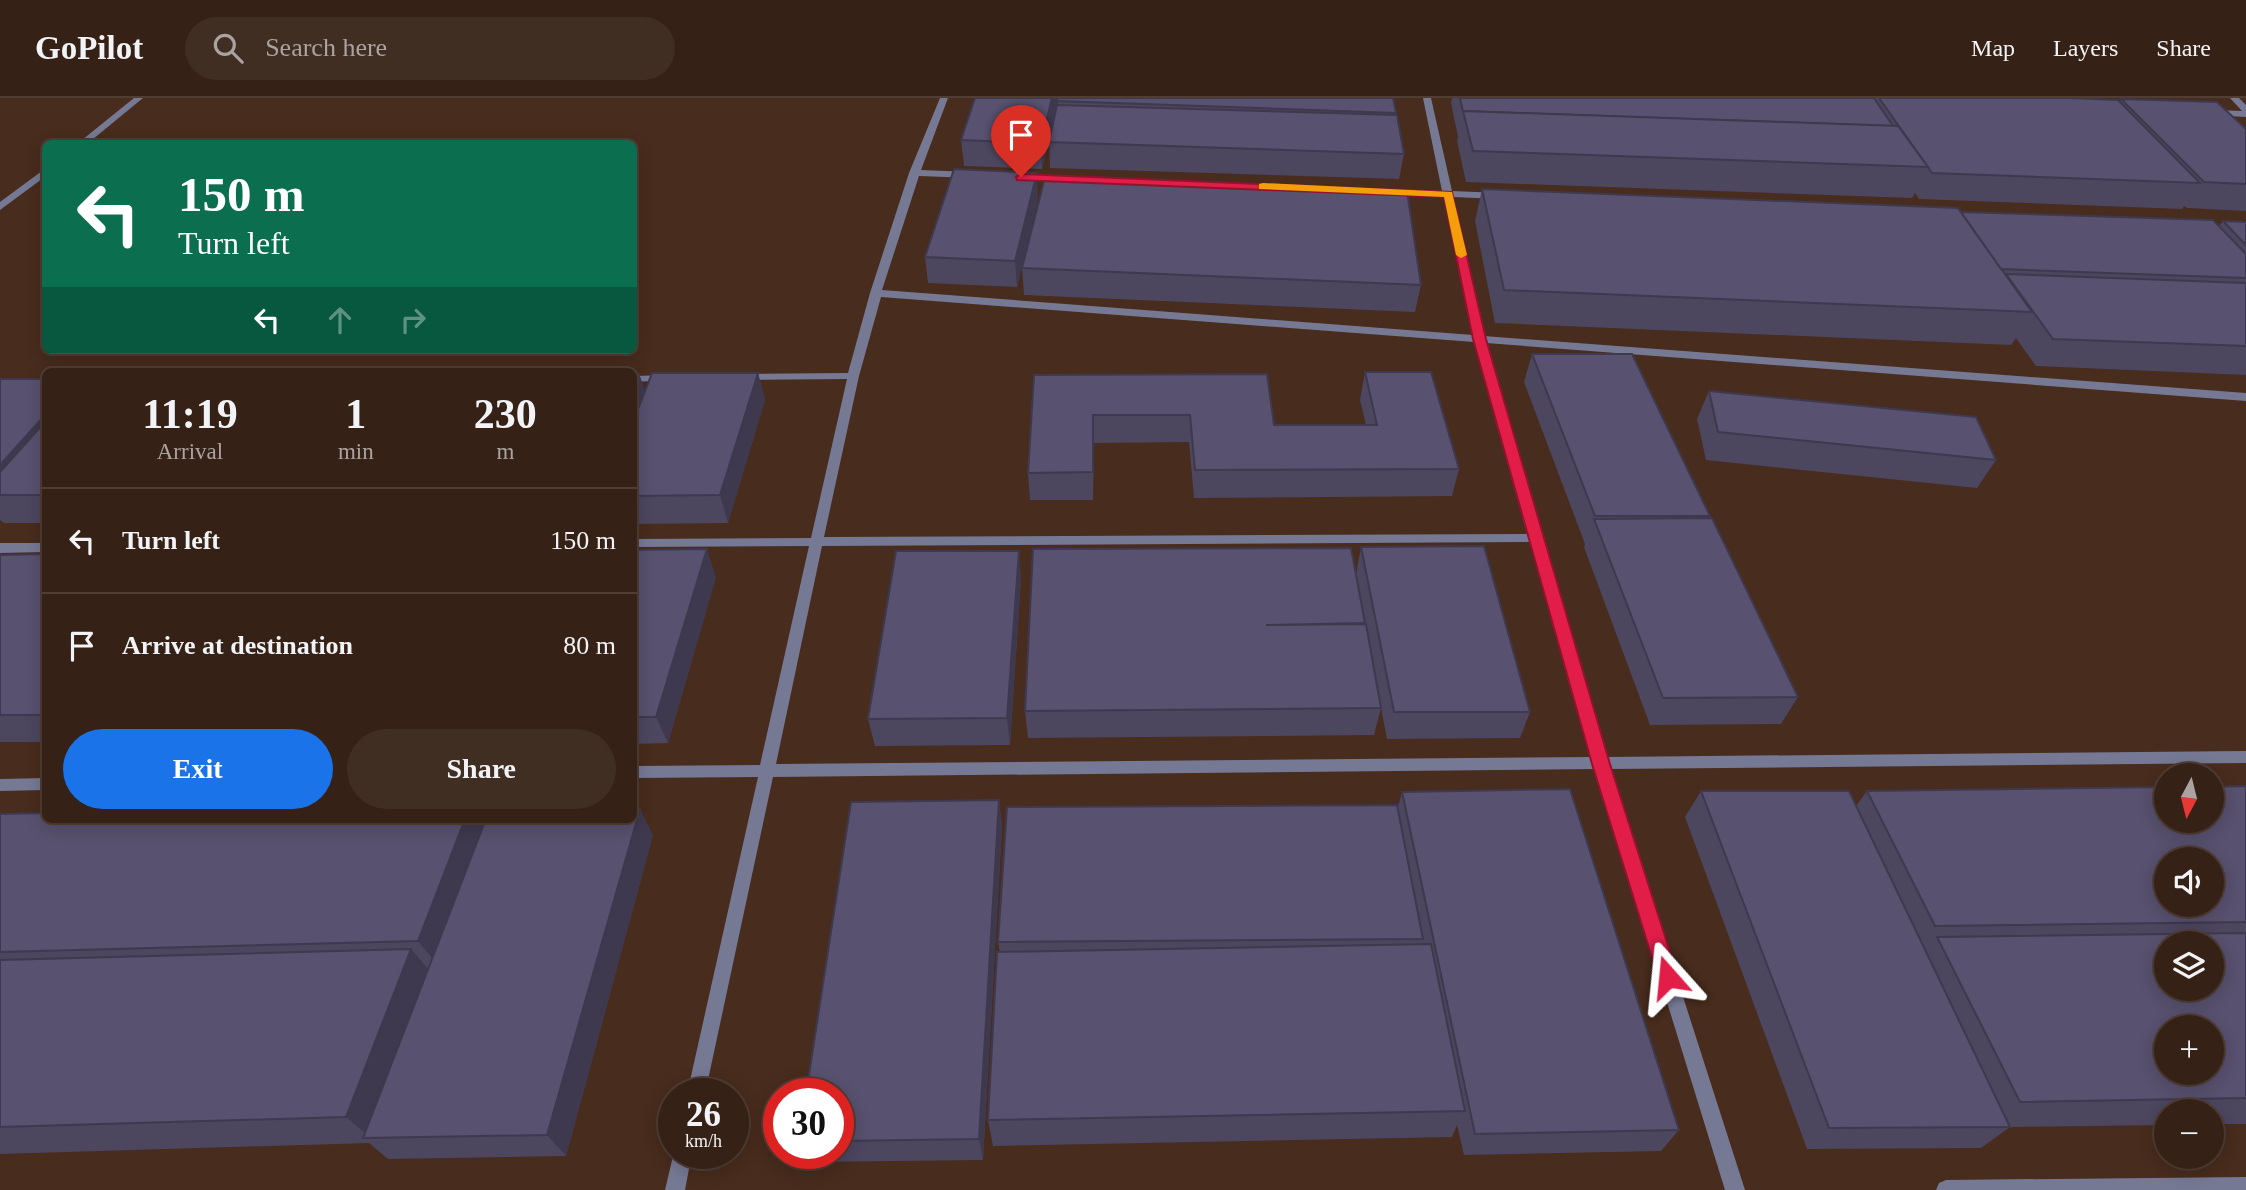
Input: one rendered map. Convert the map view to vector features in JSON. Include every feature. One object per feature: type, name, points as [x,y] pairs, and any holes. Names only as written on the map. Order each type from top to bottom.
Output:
[{"type":"street","points":[[86,140],[139,98]]},
{"type":"street","points":[[700,1078],[853,376],[875,293],[914,173],[944,98]]},
{"type":"street","points":[[1427,98],[1479,339],[1535,538],[1601,764],[1735,1190]]},
{"type":"street","points":[[2234,98],[2246,112]]},
{"type":"street","points":[[2205,112],[2246,112]]},
{"type":"street","points":[[914,173],[983,176]]},
{"type":"street","points":[[0,206],[42,174]]},
{"type":"street","points":[[1380,191],[1505,196]]},
{"type":"street","points":[[875,293],[2246,397]]},
{"type":"street","points":[[730,377],[853,376]]},
{"type":"street","points":[[637,379],[675,378]]},
{"type":"street","points":[[637,543],[1535,538]]},
{"type":"street","points":[[0,548],[42,547]]},
{"type":"street","points":[[637,772],[2246,757]]},
{"type":"street","points":[[0,785],[42,784]]},
{"type":"street","points":[[675,1190],[680,1169]]},
{"type":"street","points":[[1946,1190],[2246,1187]]},
{"type":"building","points":[[975,98],[1052,98],[1041,143],[961,140]]},
{"type":"building","points":[[1058,98],[1393,98],[1396,113],[1057,101]]},
{"type":"building","points":[[1460,98],[1874,98],[1893,126],[1463,112]]},
{"type":"building","points":[[1879,98],[2118,100],[2200,183],[1932,173]]},
{"type":"building","points":[[2121,99],[2217,102],[2246,129],[2246,184],[2204,182]]},
{"type":"building","points":[[1057,105],[1397,115],[1404,154],[1049,142]]},
{"type":"building","points":[[1463,111],[1898,126],[1928,167],[1473,151]]},
{"type":"building","points":[[954,169],[1037,173],[1015,261],[925,257]]},
{"type":"building","points":[[1045,177],[1407,191],[1421,285],[1022,268]]},
{"type":"building","points":[[1482,189],[1958,208],[2032,312],[1504,290]]},
{"type":"building","points":[[1961,212],[2213,220],[2246,254],[2246,278],[2001,269]]},
{"type":"building","points":[[2223,221],[2246,222],[2246,245]]},
{"type":"building","points":[[2006,274],[2246,283],[2246,346],[2053,339]]},
{"type":"building","points":[[1532,354],[1632,354],[1710,516],[1595,516]]},
{"type":"building","points":[[1365,372],[1431,372],[1459,469],[1195,470],[1190,415],[1093,415],[1093,472],[1028,473],[1034,375],[1267,374],[1274,425],[1377,425]]},
{"type":"building","points":[[652,373],[758,373],[720,495],[637,496],[637,412]]},
{"type":"building","points":[[0,379],[42,379],[42,418],[0,465]]},
{"type":"building","points":[[1709,391],[1976,417],[1996,460],[1718,432]]},
{"type":"building","points":[[42,425],[42,495],[0,495],[0,472]]},
{"type":"building","points":[[1712,518],[1798,697],[1663,698],[1594,519]]},
{"type":"building","points":[[1484,546],[1530,712],[1394,712],[1361,547]]},
{"type":"building","points":[[1351,548],[1365,623],[1266,625],[1366,624],[1381,708],[1025,711],[1033,549]]},
{"type":"building","points":[[707,549],[656,717],[637,717],[637,550]]},
{"type":"building","points":[[896,551],[1019,551],[1007,718],[868,719]]},
{"type":"building","points":[[42,554],[42,715],[0,715],[0,555]]},
{"type":"building","points":[[2246,786],[2246,922],[1935,926],[1867,791],[2154,787],[2154,833],[2224,833],[2224,787]]},
{"type":"building","points":[[1570,789],[1679,1130],[1475,1134],[1402,792]]},
{"type":"building","points":[[1701,791],[1849,791],[2010,1127],[1829,1128]]},
{"type":"building","points":[[999,800],[979,1139],[854,1141],[854,1078],[808,1078],[851,802]]},
{"type":"building","points":[[1397,805],[1423,939],[998,942],[1007,807]]},
{"type":"building","points":[[42,813],[42,823],[463,823],[418,941],[0,952],[0,814]]},
{"type":"building","points":[[484,823],[636,823],[547,1135],[363,1138]]},
{"type":"building","points":[[2224,933],[2246,933],[2246,1098],[2020,1102],[1937,937],[2154,934],[2154,1001],[2224,1001]]},
{"type":"building","points":[[1431,944],[1465,1111],[988,1120],[997,952]]},
{"type":"building","points":[[411,949],[346,1117],[0,1127],[0,960]]},
{"type":"slow traffic","points":[[1263,187],[1449,194],[1461,255]]},
{"type":"route","points":[[1021,177],[1449,194],[1479,339],[1601,764],[1668,977]]}]
